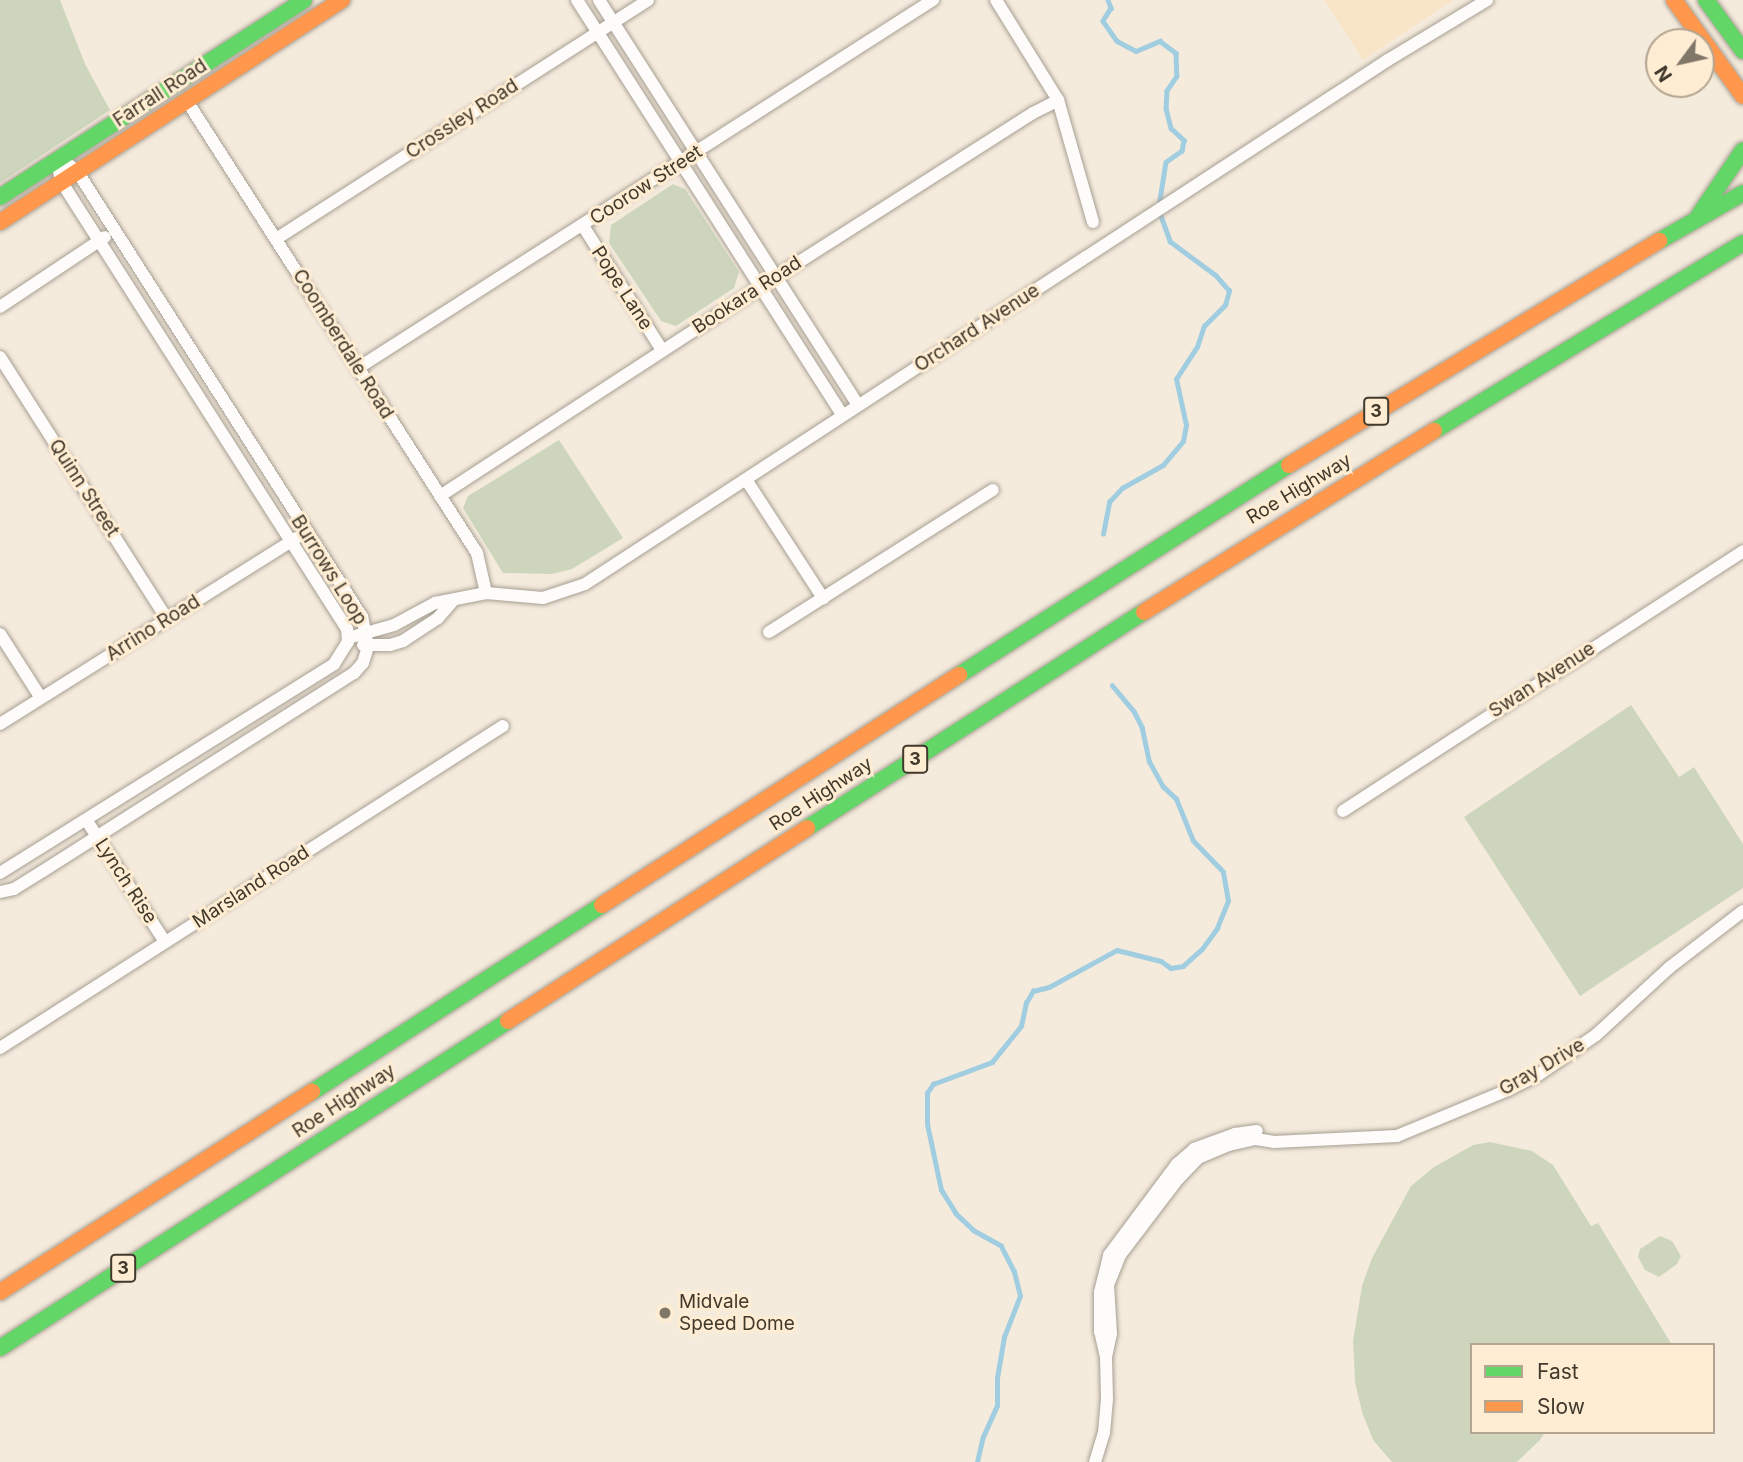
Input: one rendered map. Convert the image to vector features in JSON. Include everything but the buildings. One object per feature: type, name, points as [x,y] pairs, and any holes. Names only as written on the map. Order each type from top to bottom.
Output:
[{"type":"main road","name":"Farrall Road","points":[[0,197],[304,0]]},
{"type":"main road","name":"Farrall Road","points":[[0,222],[342,0]]},
{"type":"main road","points":[[1674,0],[1743,96]]},
{"type":"main road","points":[[1706,0],[1743,51]]},
{"type":"main road","points":[[1695,220],[1743,150]]},
{"type":"main road","name":"Roe Highway","points":[[0,1292],[1195,523],[1558,300],[1743,193]]},
{"type":"main road","name":"Roe Highway","points":[[0,1348],[1243,548],[1743,243]]},
{"type":"street","points":[[576,0],[842,415]]},
{"type":"street","points":[[599,0],[858,405]]},
{"type":"street","name":"Crossley Road","points":[[276,239],[648,0]]},
{"type":"street","name":"Coorow Street","points":[[358,368],[933,0]]},
{"type":"street","points":[[996,0],[1058,100],[1093,222]]},
{"type":"street","name":"Orchard Avenue","points":[[348,640],[394,625],[429,605],[486,593],[543,598],[573,591],[747,481],[842,415],[1388,60],[1487,0]]},
{"type":"street","points":[[638,96],[654,85]]},
{"type":"street","name":"Bookara Road","points":[[439,496],[777,276],[1033,113],[1058,100]]},
{"type":"street","name":"Coomberdale Road","points":[[187,101],[477,553],[486,593]]},
{"type":"street","name":"Burrows Loop","points":[[0,892],[14,889],[324,693],[354,673],[363,663],[368,647],[362,617],[77,171],[59,160]]},
{"type":"street","name":"Burrows Loop","points":[[0,873],[33,855],[334,664],[348,640],[347,629],[61,181],[59,160]]},
{"type":"street","points":[[720,223],[736,213]]},
{"type":"street","name":"Pope Lane","points":[[583,226],[662,350]]},
{"type":"street","points":[[0,307],[114,231]]},
{"type":"street","points":[[139,302],[154,293]]},
{"type":"street","points":[[176,361],[191,351]]},
{"type":"street","name":"Quinn Street","points":[[0,357],[167,619]]},
{"type":"street","points":[[213,418],[228,408]]},
{"type":"street","points":[[249,476],[264,466]]},
{"type":"street","points":[[747,481],[823,598]]},
{"type":"street","points":[[769,632],[993,490]]},
{"type":"street","name":"Arrino Road","points":[[0,724],[306,533]]},
{"type":"street","name":"Swan Avenue","points":[[1343,811],[1743,551]]},
{"type":"street","name":"Orchard Avenue","points":[[348,640],[368,647],[390,646],[403,641],[438,618],[452,602]]},
{"type":"street","points":[[0,634],[41,698]]},
{"type":"street","points":[[313,677],[324,693]]},
{"type":"street","points":[[260,711],[270,727]]},
{"type":"street","name":"Marsland Road","points":[[0,1048],[503,726]]},
{"type":"street","points":[[200,749],[210,765]]},
{"type":"street","points":[[145,784],[155,800]]},
{"type":"street","name":"Lynch Rise","points":[[87,821],[165,942]]},
{"type":"street","points":[[33,855],[43,871]]},
{"type":"street","name":"Gray Drive","points":[[1095,1462],[1104,1433],[1106,1357],[1100,1332],[1100,1292],[1109,1255],[1177,1164],[1194,1149],[1235,1134],[1259,1131],[1302,1139],[1397,1136],[1527,1080],[1597,1035],[1673,965],[1743,911]]},
{"type":"shaded area","points":[[1324,0],[1453,0],[1363,60]]},
{"type":"green space","points":[[0,0],[60,0],[85,64],[110,110],[0,183]]},
{"type":"green space","points":[[673,184],[685,189],[739,272],[734,288],[676,326],[661,321],[609,243],[611,225]]},
{"type":"green space","points":[[559,440],[623,538],[572,569],[552,574],[503,573],[463,508],[468,496]]},
{"type":"green space","points":[[1631,705],[1679,777],[1694,767],[1743,844],[1743,888],[1580,996],[1464,817]]},
{"type":"green space","points":[[1490,1142],[1532,1151],[1553,1165],[1591,1226],[1598,1223],[1671,1343],[1470,1343],[1470,1434],[1544,1434],[1540,1440],[1517,1462],[1392,1462],[1373,1440],[1362,1412],[1355,1382],[1353,1341],[1362,1286],[1372,1258],[1411,1186],[1434,1167],[1473,1145]]},
{"type":"green space","points":[[1660,1236],[1672,1241],[1681,1256],[1677,1264],[1659,1277],[1645,1270],[1638,1257],[1640,1249]]},
{"type":"waterway","points":[[1108,0],[1111,8],[1103,21],[1117,41],[1136,51],[1160,41],[1176,53],[1177,76],[1167,91],[1166,108],[1171,128],[1184,140],[1182,151],[1166,162],[1160,201]]},
{"type":"waterway","points":[[1103,534],[1109,502],[1122,488],[1163,465],[1183,441],[1186,425],[1176,379],[1197,347],[1204,326],[1225,305],[1229,291],[1216,276],[1170,242],[1160,215]]},
{"type":"waterway","points":[[977,1462],[983,1437],[997,1406],[997,1378],[1004,1337],[1020,1296],[1014,1272],[1001,1246],[974,1231],[956,1214],[941,1190],[927,1124],[927,1093],[933,1084],[992,1062],[1021,1026],[1026,1003],[1033,991],[1049,987],[1117,950],[1161,961],[1171,968],[1183,966],[1202,949],[1217,928],[1228,901],[1223,872],[1193,841],[1176,799],[1163,787],[1149,762],[1142,728],[1134,712],[1112,686]]},
{"type":"traffic: fast","points":[[0,197],[304,0]]},
{"type":"traffic: fast","points":[[1706,0],[1743,51]]},
{"type":"traffic: fast","points":[[1699,215],[1743,150]]},
{"type":"traffic: fast","points":[[1659,241],[1743,193]]},
{"type":"traffic: fast","points":[[1434,431],[1743,243]]},
{"type":"traffic: fast","points":[[959,675],[1289,465]]},
{"type":"traffic: fast","points":[[807,828],[1144,612]]},
{"type":"traffic: fast","points":[[312,1092],[602,905]]},
{"type":"traffic: fast","points":[[0,1348],[508,1021]]},
{"type":"traffic: slow","points":[[0,222],[342,0]]},
{"type":"traffic: slow","points":[[1674,0],[1743,96]]},
{"type":"traffic: slow","points":[[1289,465],[1659,241]]},
{"type":"traffic: slow","points":[[1144,612],[1434,431]]},
{"type":"traffic: slow","points":[[602,905],[959,675]]},
{"type":"traffic: slow","points":[[508,1021],[807,828]]},
{"type":"traffic: slow","points":[[0,1292],[312,1092]]},
{"type":"place","name":"Midvale Speed Dome","points":[[665,1313]]}]
